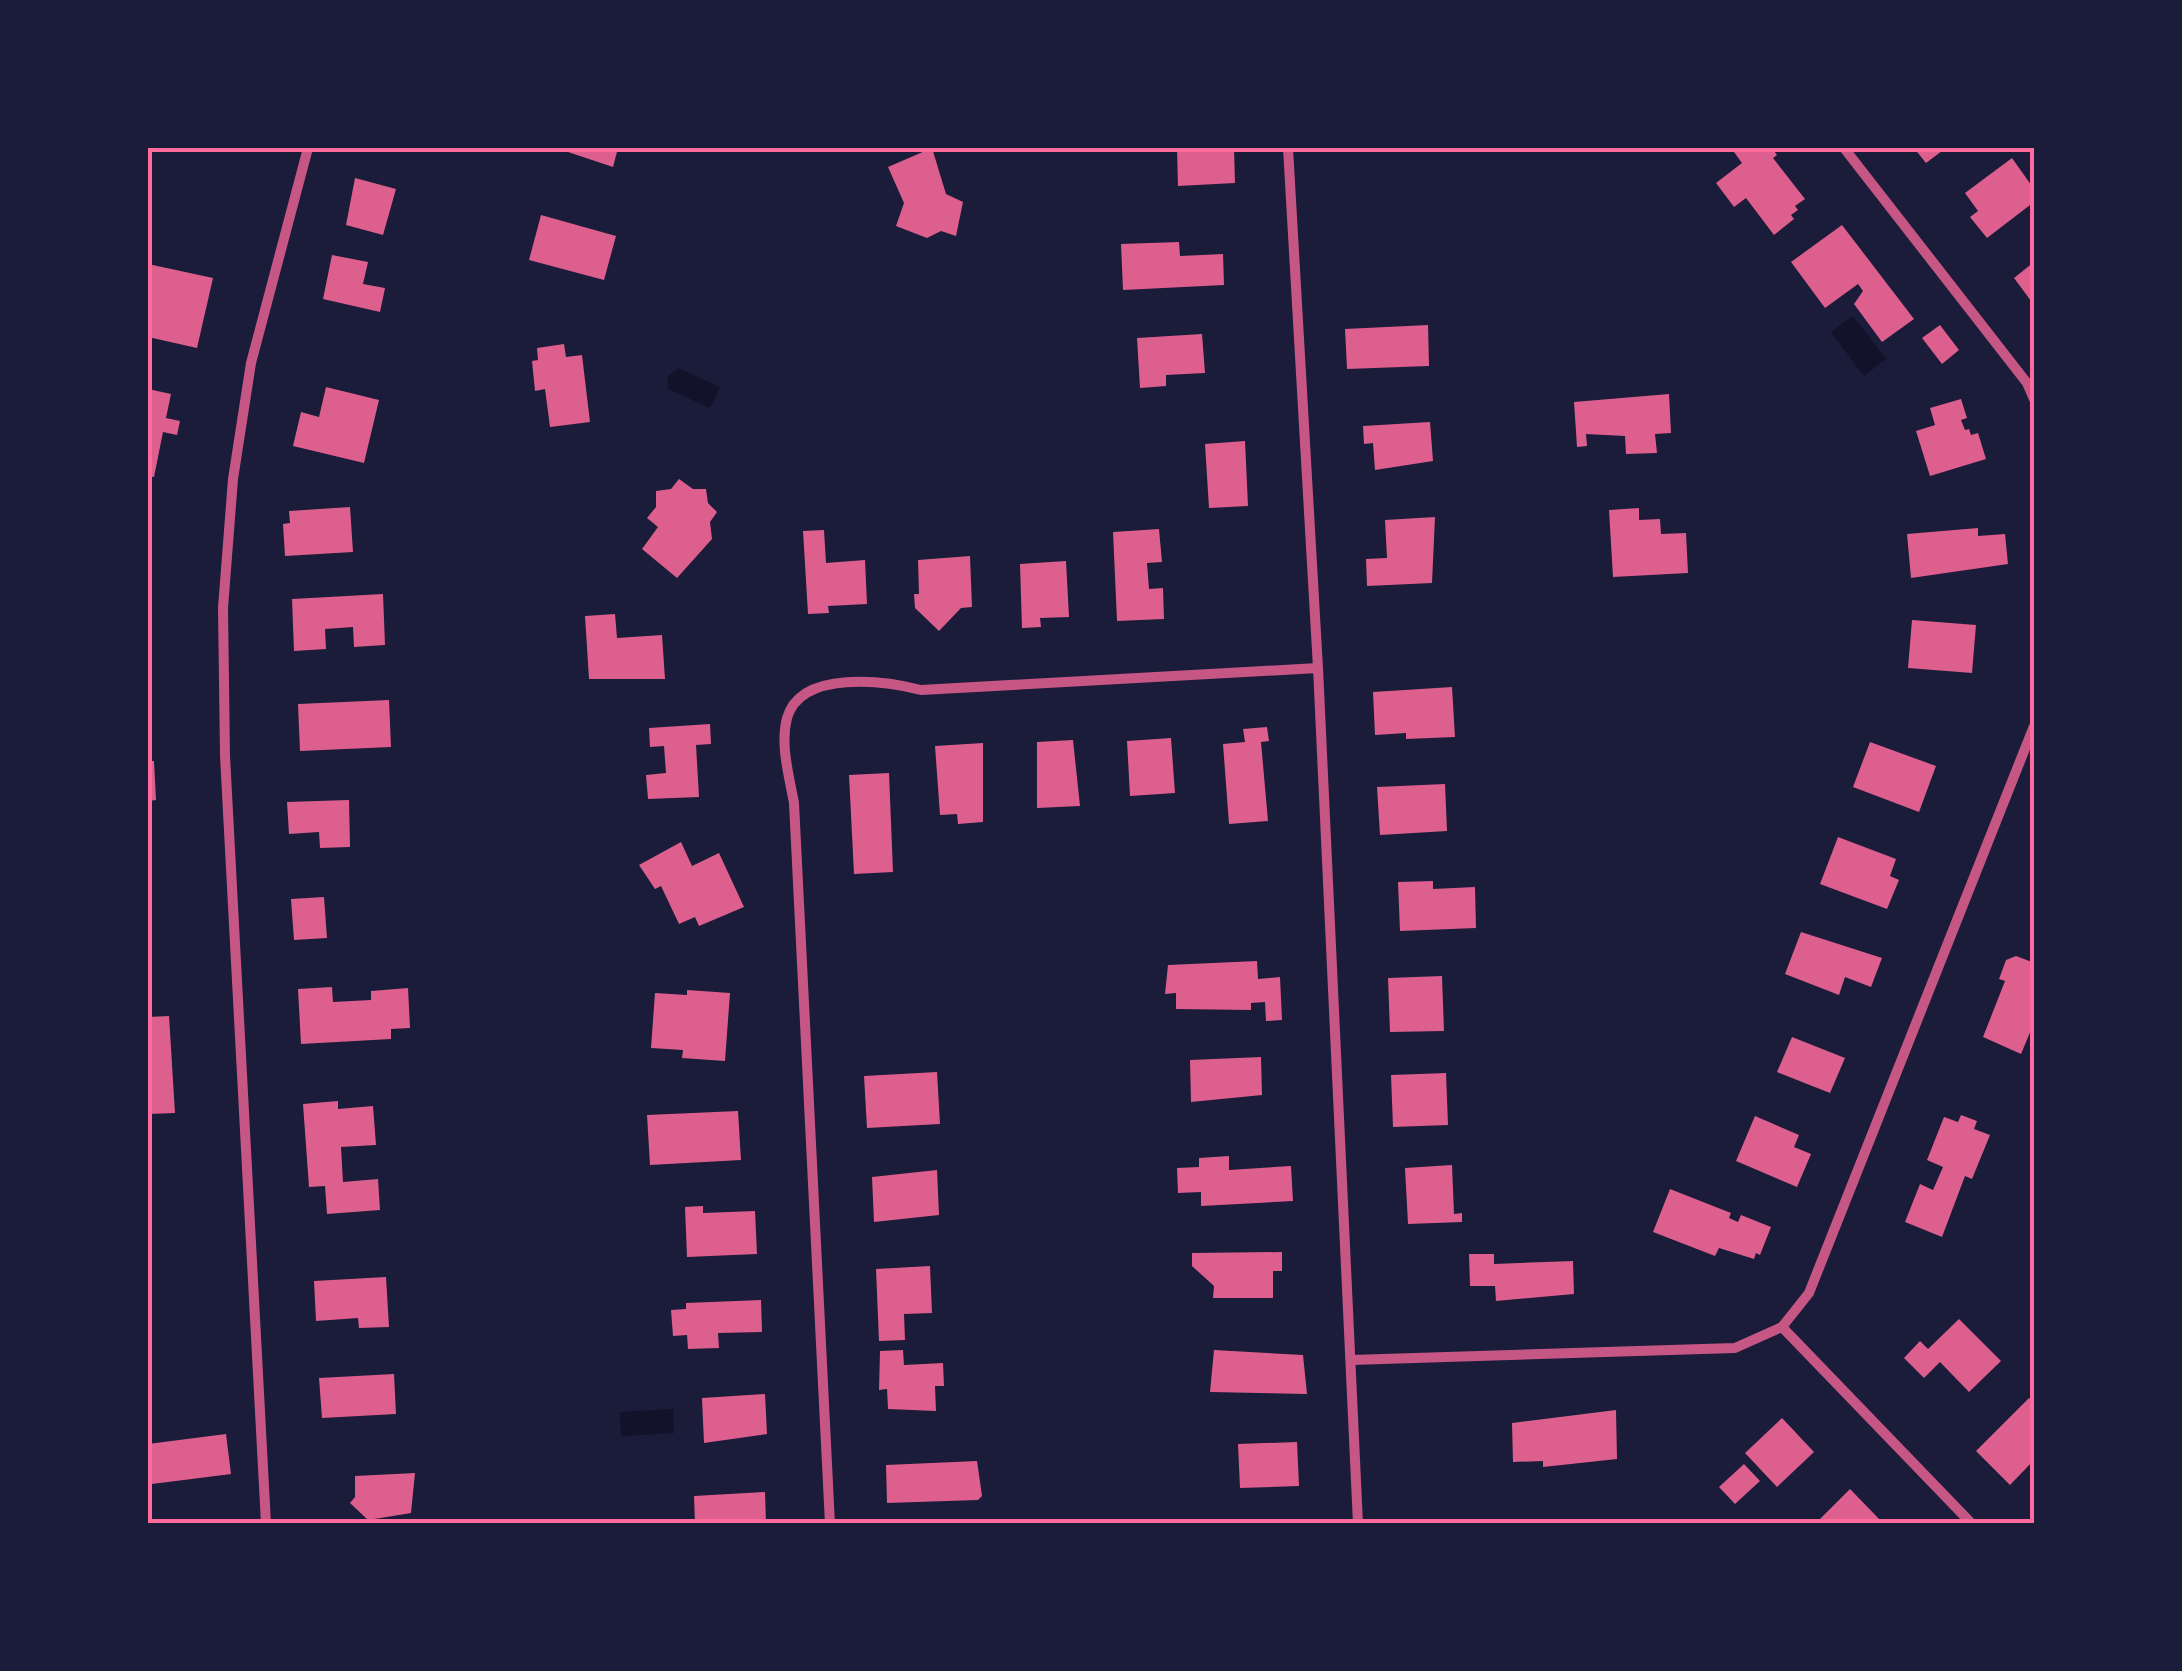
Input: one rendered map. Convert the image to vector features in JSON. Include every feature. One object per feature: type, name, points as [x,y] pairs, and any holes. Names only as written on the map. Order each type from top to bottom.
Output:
[{"type":"street","points":[[266,1524],[226,756],[223,608],[233,479],[251,363],[308,148]]},
{"type":"street","points":[[1288,148],[1318,668],[1358,1524]]},
{"type":"street","points":[[1844,148],[2027,383],[2034,399]]},
{"type":"street","points":[[830,1524],[794,803],[784,751],[788,714],[799,700],[823,685],[866,681],[921,690],[1318,668]]},
{"type":"street","points":[[1352,1360],[1735,1348],[1782,1327],[1809,1293],[2034,726]]},
{"type":"street","points":[[1782,1327],[1972,1524]]},
{"type":"shaded area","points":[[1853,316],[1886,359],[1864,376],[1831,332]]},
{"type":"shaded area","points":[[678,368],[720,387],[710,408],[668,389],[667,377]]},
{"type":"shaded area","points":[[673,1409],[674,1433],[621,1436],[620,1412]]},
{"type":"building","points":[[556,148],[618,148],[613,167]]},
{"type":"building","points":[[932,148],[946,194],[963,202],[956,236],[941,231],[927,238],[896,226],[904,203],[888,167]]},
{"type":"building","points":[[1177,148],[1234,148],[1235,183],[1178,186]]},
{"type":"building","points":[[1739,148],[1772,148],[1777,155],[1773,158],[1805,199],[1795,206],[1798,210],[1791,215],[1794,219],[1774,235],[1746,198],[1734,207],[1716,183],[1742,163],[1734,152]]},
{"type":"building","points":[[1914,148],[1946,148],[1926,163]]},
{"type":"building","points":[[2012,158],[2034,189],[2034,202],[1987,238],[1970,217],[1978,211],[1965,193]]},
{"type":"building","points":[[355,178],[396,189],[383,235],[346,225]]},
{"type":"building","points":[[541,215],[616,236],[604,280],[529,260]]},
{"type":"building","points":[[1842,225],[1914,319],[1882,342],[1854,304],[1863,291],[1858,284],[1825,308],[1791,262]]},
{"type":"building","points":[[1179,242],[1180,256],[1223,254],[1224,285],[1123,290],[1121,244]]},
{"type":"building","points":[[332,255],[368,262],[363,284],[385,288],[380,312],[323,299]]},
{"type":"building","points":[[2034,262],[2034,305],[2014,278]]},
{"type":"building","points":[[148,264],[213,278],[197,348],[148,337]]},
{"type":"building","points":[[1428,325],[1429,366],[1347,369],[1345,329]]},
{"type":"building","points":[[1940,325],[1959,350],[1942,364],[1922,338]]},
{"type":"building","points":[[1202,334],[1205,373],[1166,375],[1166,386],[1140,388],[1137,338]]},
{"type":"building","points":[[564,344],[566,357],[582,355],[590,422],[550,427],[545,389],[535,391],[532,361],[538,360],[537,348]]},
{"type":"building","points":[[326,387],[379,400],[364,463],[293,446],[301,412],[319,417]]},
{"type":"building","points":[[148,389],[171,394],[166,418],[180,421],[177,435],[163,432],[154,477],[148,476]]},
{"type":"building","points":[[1669,394],[1671,433],[1655,434],[1657,453],[1626,454],[1625,436],[1586,434],[1587,446],[1577,447],[1574,402]]},
{"type":"building","points":[[1961,399],[1967,418],[1961,420],[1965,430],[1969,429],[1971,435],[1978,433],[1986,459],[1930,476],[1916,431],[1935,425],[1930,408]]},
{"type":"building","points":[[1430,422],[1433,461],[1375,470],[1373,443],[1364,444],[1363,426]]},
{"type":"building","points":[[1245,441],[1248,506],[1209,508],[1205,444]]},
{"type":"building","points":[[679,479],[693,489],[706,489],[708,503],[717,512],[710,522],[712,539],[677,578],[642,549],[658,527],[647,518],[656,507],[656,491],[671,489]]},
{"type":"building","points":[[350,507],[353,552],[285,556],[283,524],[290,523],[289,511]]},
{"type":"building","points":[[1639,508],[1639,520],[1660,519],[1661,534],[1686,533],[1688,573],[1613,577],[1609,510]]},
{"type":"building","points":[[1435,517],[1432,583],[1367,586],[1366,559],[1387,558],[1385,520]]},
{"type":"building","points":[[1978,528],[1978,536],[2005,534],[2008,564],[1911,578],[1907,534]]},
{"type":"building","points":[[1159,529],[1162,562],[1147,563],[1149,589],[1163,588],[1164,619],[1117,621],[1113,532]]},
{"type":"building","points":[[824,530],[826,563],[865,560],[867,604],[828,606],[829,613],[808,614],[803,531]]},
{"type":"building","points":[[970,556],[972,607],[961,608],[939,631],[915,608],[914,594],[919,594],[918,560]]},
{"type":"building","points":[[1066,561],[1069,617],[1040,618],[1041,627],[1022,628],[1020,564]]},
{"type":"building","points":[[383,594],[385,645],[354,647],[353,627],[325,629],[326,649],[294,651],[292,599]]},
{"type":"building","points":[[615,614],[617,638],[662,635],[665,679],[589,679],[585,616]]},
{"type":"building","points":[[1912,620],[1976,625],[1972,673],[1908,668]]},
{"type":"building","points":[[1452,687],[1455,737],[1406,739],[1406,733],[1375,735],[1373,692]]},
{"type":"building","points":[[389,700],[391,747],[300,751],[298,704]]},
{"type":"building","points":[[710,724],[711,744],[696,745],[699,797],[648,799],[646,775],[666,773],[664,746],[650,747],[649,728]]},
{"type":"building","points":[[1267,727],[1269,741],[1261,742],[1268,821],[1229,824],[1223,744],[1245,742],[1243,729]]},
{"type":"building","points":[[1171,738],[1175,793],[1130,796],[1127,741]]},
{"type":"building","points":[[1073,740],[1080,806],[1037,808],[1037,742]]},
{"type":"building","points":[[1870,742],[1936,766],[1919,812],[1853,787]]},
{"type":"building","points":[[983,743],[983,822],[958,824],[957,814],[940,815],[935,746]]},
{"type":"building","points":[[148,761],[154,761],[156,800],[148,801]]},
{"type":"building","points":[[889,773],[893,872],[854,874],[849,775]]},
{"type":"building","points":[[1445,784],[1447,831],[1380,835],[1377,787]]},
{"type":"building","points":[[349,800],[350,847],[320,848],[319,832],[289,834],[287,802]]},
{"type":"building","points":[[1838,837],[1896,859],[1890,876],[1899,880],[1887,909],[1820,884]]},
{"type":"building","points":[[681,842],[692,866],[719,853],[744,907],[699,926],[695,917],[679,924],[661,886],[655,889],[639,865]]},
{"type":"building","points":[[1433,881],[1433,889],[1475,887],[1476,928],[1400,931],[1398,882]]},
{"type":"building","points":[[324,897],[327,938],[294,940],[291,899]]},
{"type":"building","points":[[1801,932],[1882,958],[1871,987],[1845,977],[1839,995],[1785,974]]},
{"type":"building","points":[[2016,956],[2032,962],[2030,969],[2034,971],[2034,1023],[2021,1054],[1983,1037],[2005,981],[1999,979],[2006,960]]},
{"type":"building","points":[[1257,961],[1258,979],[1280,977],[1282,1020],[1266,1021],[1265,1002],[1251,1003],[1251,1010],[1176,1009],[1176,993],[1165,994],[1168,965]]},
{"type":"building","points":[[1442,976],[1444,1031],[1390,1032],[1388,978]]},
{"type":"building","points":[[332,987],[333,1002],[371,1000],[371,991],[408,988],[410,1028],[391,1029],[391,1039],[301,1044],[298,989]]},
{"type":"building","points":[[687,990],[730,993],[725,1061],[682,1058],[683,1050],[651,1048],[655,993],[687,995]]},
{"type":"building","points":[[169,1016],[175,1113],[148,1114],[148,1017]]},
{"type":"building","points":[[1792,1037],[1845,1058],[1830,1093],[1777,1072]]},
{"type":"building","points":[[1261,1057],[1262,1095],[1191,1102],[1190,1060]]},
{"type":"building","points":[[937,1072],[940,1124],[867,1128],[864,1076]]},
{"type":"building","points":[[1446,1073],[1448,1125],[1393,1127],[1391,1075]]},
{"type":"building","points":[[338,1101],[338,1109],[373,1106],[376,1145],[341,1147],[343,1182],[378,1179],[380,1210],[327,1214],[325,1186],[309,1187],[303,1104]]},
{"type":"building","points":[[738,1111],[741,1160],[650,1165],[647,1115]]},
{"type":"building","points":[[1961,1115],[1977,1121],[1974,1129],[1990,1135],[1972,1179],[1965,1176],[1942,1237],[1905,1222],[1920,1184],[1933,1190],[1943,1167],[1927,1160],[1944,1117],[1958,1122]]},
{"type":"building","points":[[1755,1116],[1799,1135],[1794,1147],[1811,1154],[1797,1187],[1736,1161]]},
{"type":"building","points":[[1229,1156],[1229,1170],[1291,1166],[1293,1201],[1201,1206],[1201,1192],[1178,1193],[1177,1168],[1199,1167],[1199,1158]]},
{"type":"building","points":[[1452,1165],[1454,1214],[1462,1213],[1462,1222],[1408,1224],[1405,1168]]},
{"type":"building","points":[[937,1170],[939,1215],[874,1222],[872,1177]]},
{"type":"building","points":[[1670,1189],[1731,1213],[1729,1218],[1738,1222],[1741,1215],[1771,1227],[1760,1255],[1756,1253],[1754,1259],[1719,1248],[1715,1256],[1653,1232]]},
{"type":"building","points":[[703,1206],[703,1213],[755,1211],[757,1254],[687,1257],[685,1207]]},
{"type":"building","points":[[1282,1252],[1282,1271],[1273,1271],[1273,1298],[1213,1298],[1214,1286],[1192,1266],[1192,1253]]},
{"type":"building","points":[[1469,1254],[1494,1254],[1494,1264],[1573,1261],[1574,1294],[1496,1301],[1495,1286],[1470,1286]]},
{"type":"building","points":[[930,1266],[932,1313],[904,1314],[905,1340],[879,1341],[876,1269]]},
{"type":"building","points":[[386,1277],[389,1327],[359,1328],[358,1318],[316,1321],[314,1281]]},
{"type":"building","points":[[761,1300],[762,1332],[718,1333],[719,1348],[688,1349],[687,1335],[673,1336],[671,1310],[686,1309],[686,1303]]},
{"type":"building","points":[[1959,1319],[2001,1361],[1969,1392],[1940,1362],[1924,1378],[1904,1358],[1920,1341],[1928,1349]]},
{"type":"building","points":[[903,1350],[904,1365],[943,1363],[944,1386],[935,1386],[936,1411],[888,1409],[887,1389],[879,1390],[880,1351]]},
{"type":"building","points":[[1214,1350],[1303,1355],[1307,1394],[1210,1392]]},
{"type":"building","points":[[394,1374],[396,1414],[322,1418],[319,1378]]},
{"type":"building","points":[[765,1394],[767,1434],[704,1443],[702,1398]]},
{"type":"building","points":[[2029,1398],[2034,1403],[2034,1460],[2010,1485],[1976,1451]]},
{"type":"building","points":[[1616,1410],[1617,1459],[1543,1467],[1543,1461],[1513,1462],[1512,1423]]},
{"type":"building","points":[[1782,1418],[1814,1452],[1777,1487],[1745,1453]]},
{"type":"building","points":[[226,1434],[231,1474],[152,1484],[148,1444]]},
{"type":"building","points":[[1297,1442],[1299,1486],[1240,1488],[1238,1444]]},
{"type":"building","points":[[977,1461],[982,1496],[978,1500],[887,1503],[886,1465]]},
{"type":"building","points":[[1744,1464],[1760,1481],[1735,1504],[1719,1487]]},
{"type":"building","points":[[415,1473],[411,1513],[368,1520],[350,1503],[355,1497],[355,1476]]},
{"type":"building","points":[[1850,1489],[1884,1524],[1815,1524]]},
{"type":"building","points":[[765,1492],[766,1524],[695,1524],[694,1496]]}]
